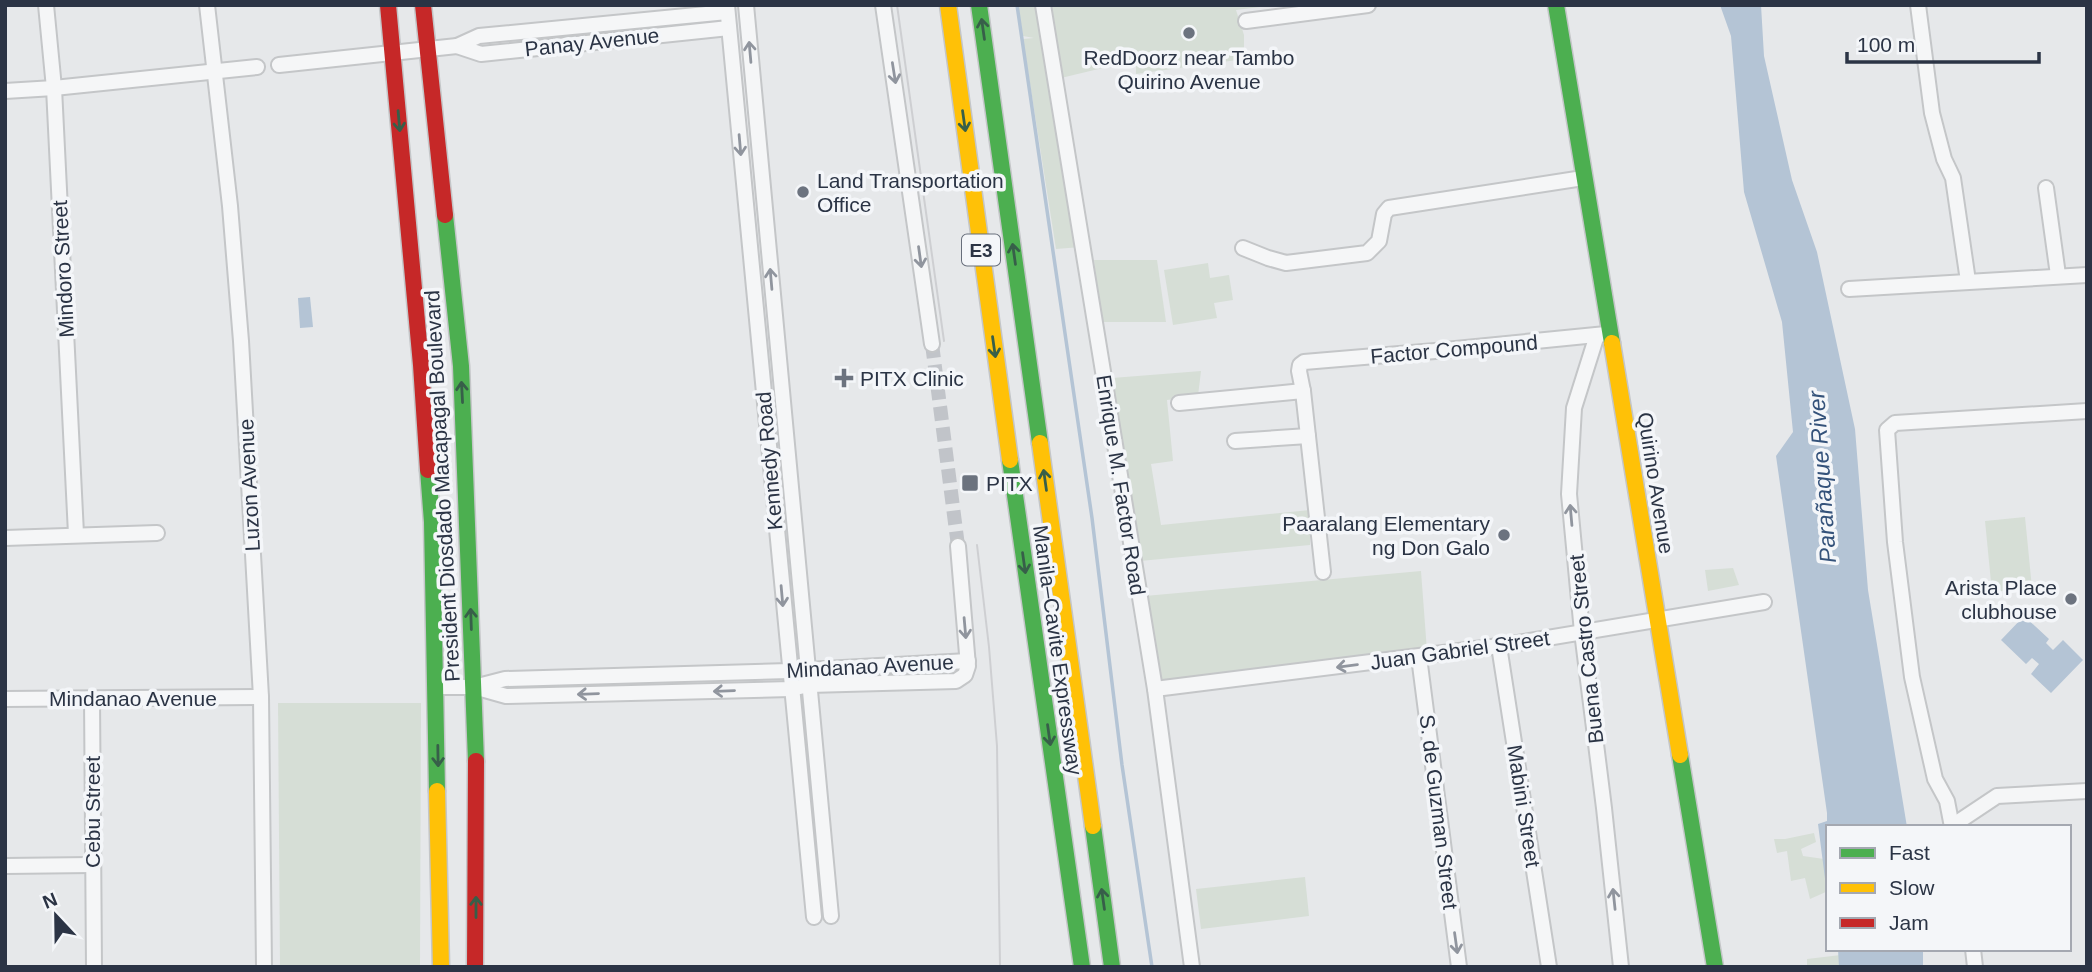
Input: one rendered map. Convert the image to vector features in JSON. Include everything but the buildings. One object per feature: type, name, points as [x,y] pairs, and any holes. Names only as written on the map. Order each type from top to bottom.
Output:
[{"type":"main road","name":"President Diosdado Macapagal Boulevard","points":[[388,5],[421,365],[431,509],[437,687],[441,967]]},
{"type":"main road","name":"President Diosdado Macapagal Boulevard","points":[[423,5],[461,366],[476,768],[475,967]]},
{"type":"main road","name":"Manila–Cavite Expressway","points":[[948,5],[1014,495],[1082,967]]},
{"type":"main road","name":"Manila–Cavite Expressway","points":[[979,5],[1112,967]]},
{"type":"main road","name":"Quirino Avenue","points":[[1556,5],[1583,178],[1603,334],[1657,619],[1715,967]]},
{"type":"street","name":"Mindoro Street","points":[[46,5],[54,88],[76,534]]},
{"type":"street","name":"Luzon Avenue","points":[[207,5],[230,206],[241,341],[261,697],[264,967]]},
{"type":"street","name":"Kennedy Road","points":[[746,5],[831,916]]},
{"type":"street","points":[[883,5],[932,344]]},
{"type":"street","name":"Enrique M. Factor Road","points":[[1043,5],[1155,689],[1192,967]]},
{"type":"street","points":[[1246,21],[1367,5]]},
{"type":"street","points":[[1919,5],[1932,113],[1944,159],[1953,178],[1968,281]]},
{"type":"street","name":"Panay Avenue","points":[[279,65],[427,50],[457,46],[479,36],[727,8]]},
{"type":"street","name":"Kennedy Road","points":[[727,8],[814,917]]},
{"type":"street","name":"Panay Avenue","points":[[457,46],[481,54],[729,28]]},
{"type":"street","points":[[5,91],[257,67]]},
{"type":"street","points":[[1243,248],[1286,263],[1367,253],[1379,241],[1384,214],[1389,208],[1583,178]]},
{"type":"street","points":[[2046,188],[2057,275]]},
{"type":"street","points":[[1849,289],[2087,275]]},
{"type":"street","name":"Factor Compound","points":[[1303,391],[1299,371],[1304,362],[1603,334]]},
{"type":"street","name":"Buena Castro Street","points":[[1603,334],[1574,408],[1569,494],[1582,632],[1621,967]]},
{"type":"street","points":[[758,348],[777,347]]},
{"type":"street","points":[[1179,403],[1303,391],[1323,572]]},
{"type":"street","points":[[1952,825],[1947,801],[1935,779],[1912,677],[1895,542],[1887,430],[1895,423],[2087,411]]},
{"type":"street","points":[[1235,441],[1308,436]]},
{"type":"street","points":[[773,499],[791,497]]},
{"type":"street","points":[[5,537],[157,533]]},
{"type":"street","points":[[958,547],[968,662]]},
{"type":"street","name":"Juan Gabriel Street","points":[[1155,689],[1499,646],[1764,602]]},
{"type":"street","name":"Mabini Street","points":[[1499,646],[1549,967]]},
{"type":"street","name":"S. de Guzman Street","points":[[1419,657],[1459,967]]},
{"type":"street","name":"Mindanao Avenue","points":[[437,687],[474,687],[505,679],[789,671],[968,662],[967,671],[956,681],[808,685],[791,689],[506,696],[474,687]]},
{"type":"street","name":"Mindanao Avenue","points":[[5,699],[261,697]]},
{"type":"street","name":"Cebu Street","points":[[92,698],[94,967]]},
{"type":"street","points":[[1954,825],[1997,796],[2011,793],[2087,791]]},
{"type":"street","points":[[5,866],[92,865]]},
{"type":"shaded area","points":[[1018,5],[1035,5],[1040,39],[1044,39],[1081,247],[1056,249],[1023,39],[1034,38],[1023,36]]},
{"type":"shaded area","points":[[1051,5],[1275,5],[1236,10],[1244,35],[1244,59],[1136,74],[1136,60],[1061,78]]},
{"type":"shaded area","points":[[1094,260],[1157,260],[1166,322],[1101,322]]},
{"type":"shaded area","points":[[1208,263],[1210,278],[1229,275],[1233,300],[1214,303],[1217,318],[1173,325],[1164,270]]},
{"type":"shaded area","points":[[1201,371],[1198,396],[1167,400],[1173,461],[1151,464],[1161,525],[1310,510],[1310,545],[1140,561],[1112,378]]},
{"type":"shaded area","points":[[2025,517],[2032,588],[1992,592],[1985,521]]},
{"type":"shaded area","points":[[1733,568],[1739,585],[1708,591],[1705,570]]},
{"type":"shaded area","points":[[1421,571],[1427,651],[1159,682],[1145,596]]},
{"type":"shaded area","points":[[278,703],[421,703],[420,967],[280,967]]},
{"type":"shaded area","points":[[1814,833],[1816,842],[1801,849],[1803,856],[1824,859],[1826,892],[1810,899],[1805,878],[1791,881],[1787,851],[1777,853],[1774,839]]},
{"type":"shaded area","points":[[1305,877],[1309,916],[1201,929],[1196,889]]},
{"type":"shaded area","points":[[1849,954],[1848,967],[1807,967],[1807,959]]},
{"type":"water","name":"Parañaque River","points":[[1720,5],[1761,5],[1764,56],[1792,180],[1817,252],[1855,429],[1868,590],[1907,825],[1826,825],[1826,886],[1818,824],[1827,821],[1827,813],[1776,456],[1793,432],[1782,322],[1744,192],[1731,36]]},
{"type":"water","points":[[310,297],[313,327],[300,328],[298,298]]},
{"type":"water","points":[[2024,616],[2049,639],[2046,643],[2053,650],[2063,640],[2083,660],[2051,693],[2031,674],[2039,664],[2032,658],[2026,664],[2001,640]]},
{"type":"water","points":[[1838,951],[1923,951],[1923,967],[1839,967]]},
{"type":"waterway","points":[[1017,5],[1092,518],[1122,765],[1152,967]]},
{"type":"tunnel","points":[[932,344],[958,546]]},
{"type":"tram line","points":[[897,5],[944,341]]},
{"type":"tram line","points":[[977,545],[997,746],[1000,967]]},
{"type":"traffic: fast","points":[[979,5],[1040,443]]},
{"type":"traffic: fast","points":[[1556,5],[1612,343]]},
{"type":"traffic: fast","points":[[445,215],[461,366],[476,761]]},
{"type":"traffic: fast","points":[[1010,460],[1082,967]]},
{"type":"traffic: fast","points":[[428,470],[432,522],[437,791]]},
{"type":"traffic: fast","points":[[1680,755],[1715,967]]},
{"type":"traffic: fast","points":[[1093,826],[1112,967]]},
{"type":"traffic: slow","points":[[948,5],[1010,460]]},
{"type":"traffic: slow","points":[[1612,343],[1680,755]]},
{"type":"traffic: slow","points":[[1040,443],[1093,826]]},
{"type":"traffic: slow","points":[[437,791],[441,967]]},
{"type":"traffic: jam","points":[[388,5],[428,470]]},
{"type":"traffic: jam","points":[[423,5],[445,215]]},
{"type":"traffic: jam","points":[[475,967],[476,761]]},
{"type":"place","name":"RedDoorz near Tambo Quirino Avenue","points":[[1189,33]]},
{"type":"place","name":"Land Transportation Office","points":[[803,192]]},
{"type":"place","name":"PITX Clinic","points":[[844,378]]},
{"type":"place","name":"PITX","points":[[970,483]]},
{"type":"place","name":"Paaralang Elementary ng Don Galo","points":[[1504,535]]},
{"type":"place","name":"Arista Place clubhouse","points":[[2071,599]]}]
